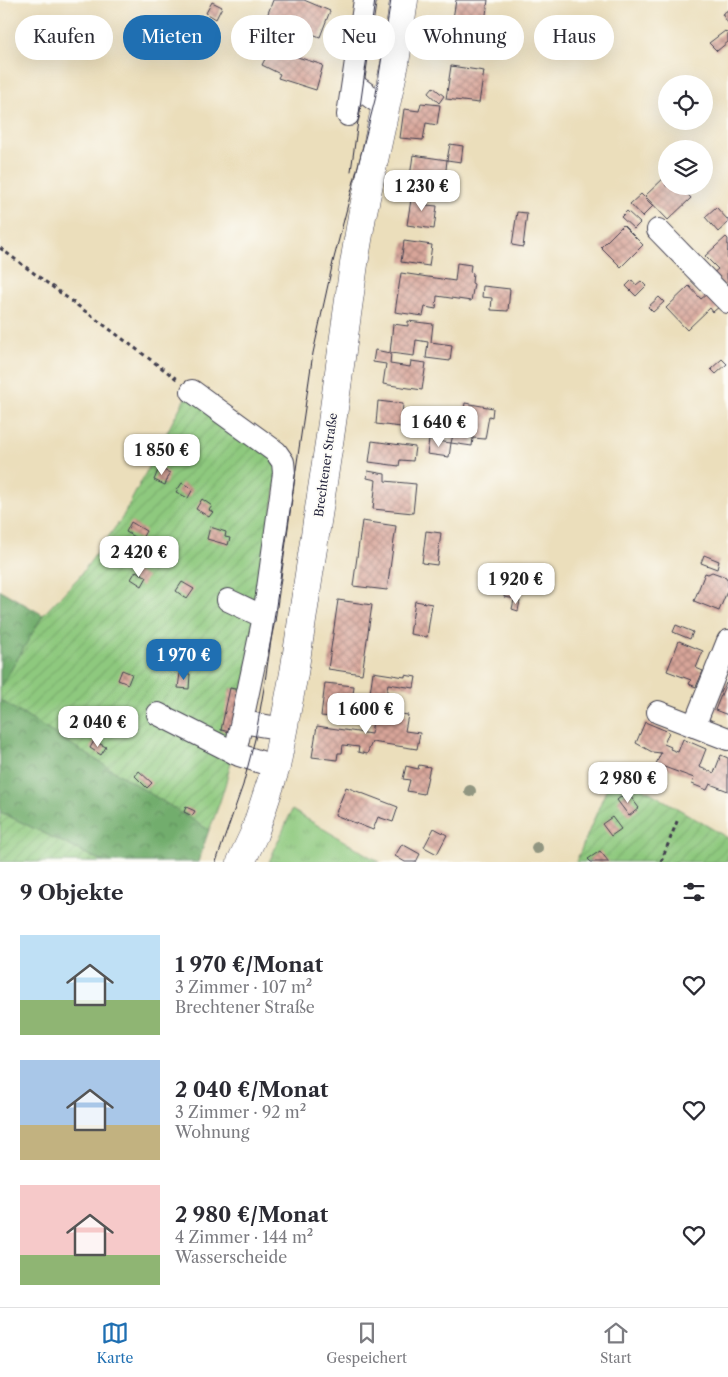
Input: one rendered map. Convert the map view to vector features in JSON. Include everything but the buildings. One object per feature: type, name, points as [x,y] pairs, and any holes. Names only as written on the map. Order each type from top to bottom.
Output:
[{"type":"main road","name":"Brechtener Straße","points":[[241,862],[254,834],[276,767],[284,729],[330,440],[354,264],[362,216],[395,63],[404,0]]},
{"type":"street","points":[[348,115],[365,0]]},
{"type":"street","points":[[353,84],[375,100],[386,105]]},
{"type":"street","points":[[658,230],[728,302]]},
{"type":"street","points":[[192,391],[276,452],[283,462],[284,473],[264,617],[235,753]]},
{"type":"street","points":[[228,600],[264,617]]},
{"type":"street","points":[[694,726],[728,641]]},
{"type":"street","points":[[658,712],[728,739]]},
{"type":"street","points":[[158,714],[235,753],[276,767]]},
{"type":"street","points":[[242,722],[284,729]]},
{"type":"path","points":[[0,248],[192,391]]},
{"type":"path","points":[[661,862],[678,819]]},
{"type":"green space","points":[[186,396],[281,452],[244,691],[230,688],[235,726],[233,753],[222,796],[209,830],[0,700],[0,689],[43,615],[79,577],[122,518]]},
{"type":"green space","points":[[0,590],[43,615],[0,689]]},
{"type":"green space","points":[[0,700],[209,830],[198,862],[103,862],[0,812]]},
{"type":"green space","points":[[614,771],[728,838],[728,862],[576,862]]},
{"type":"green space","points":[[292,810],[379,862],[269,862]]},
{"type":"green space","points":[[0,812],[103,862],[0,862]]},
{"type":"tram line","points":[[351,171],[375,0]]},
{"type":"tram line","points":[[216,862],[243,785],[255,739],[313,353],[333,262],[375,100],[391,0]]}]
